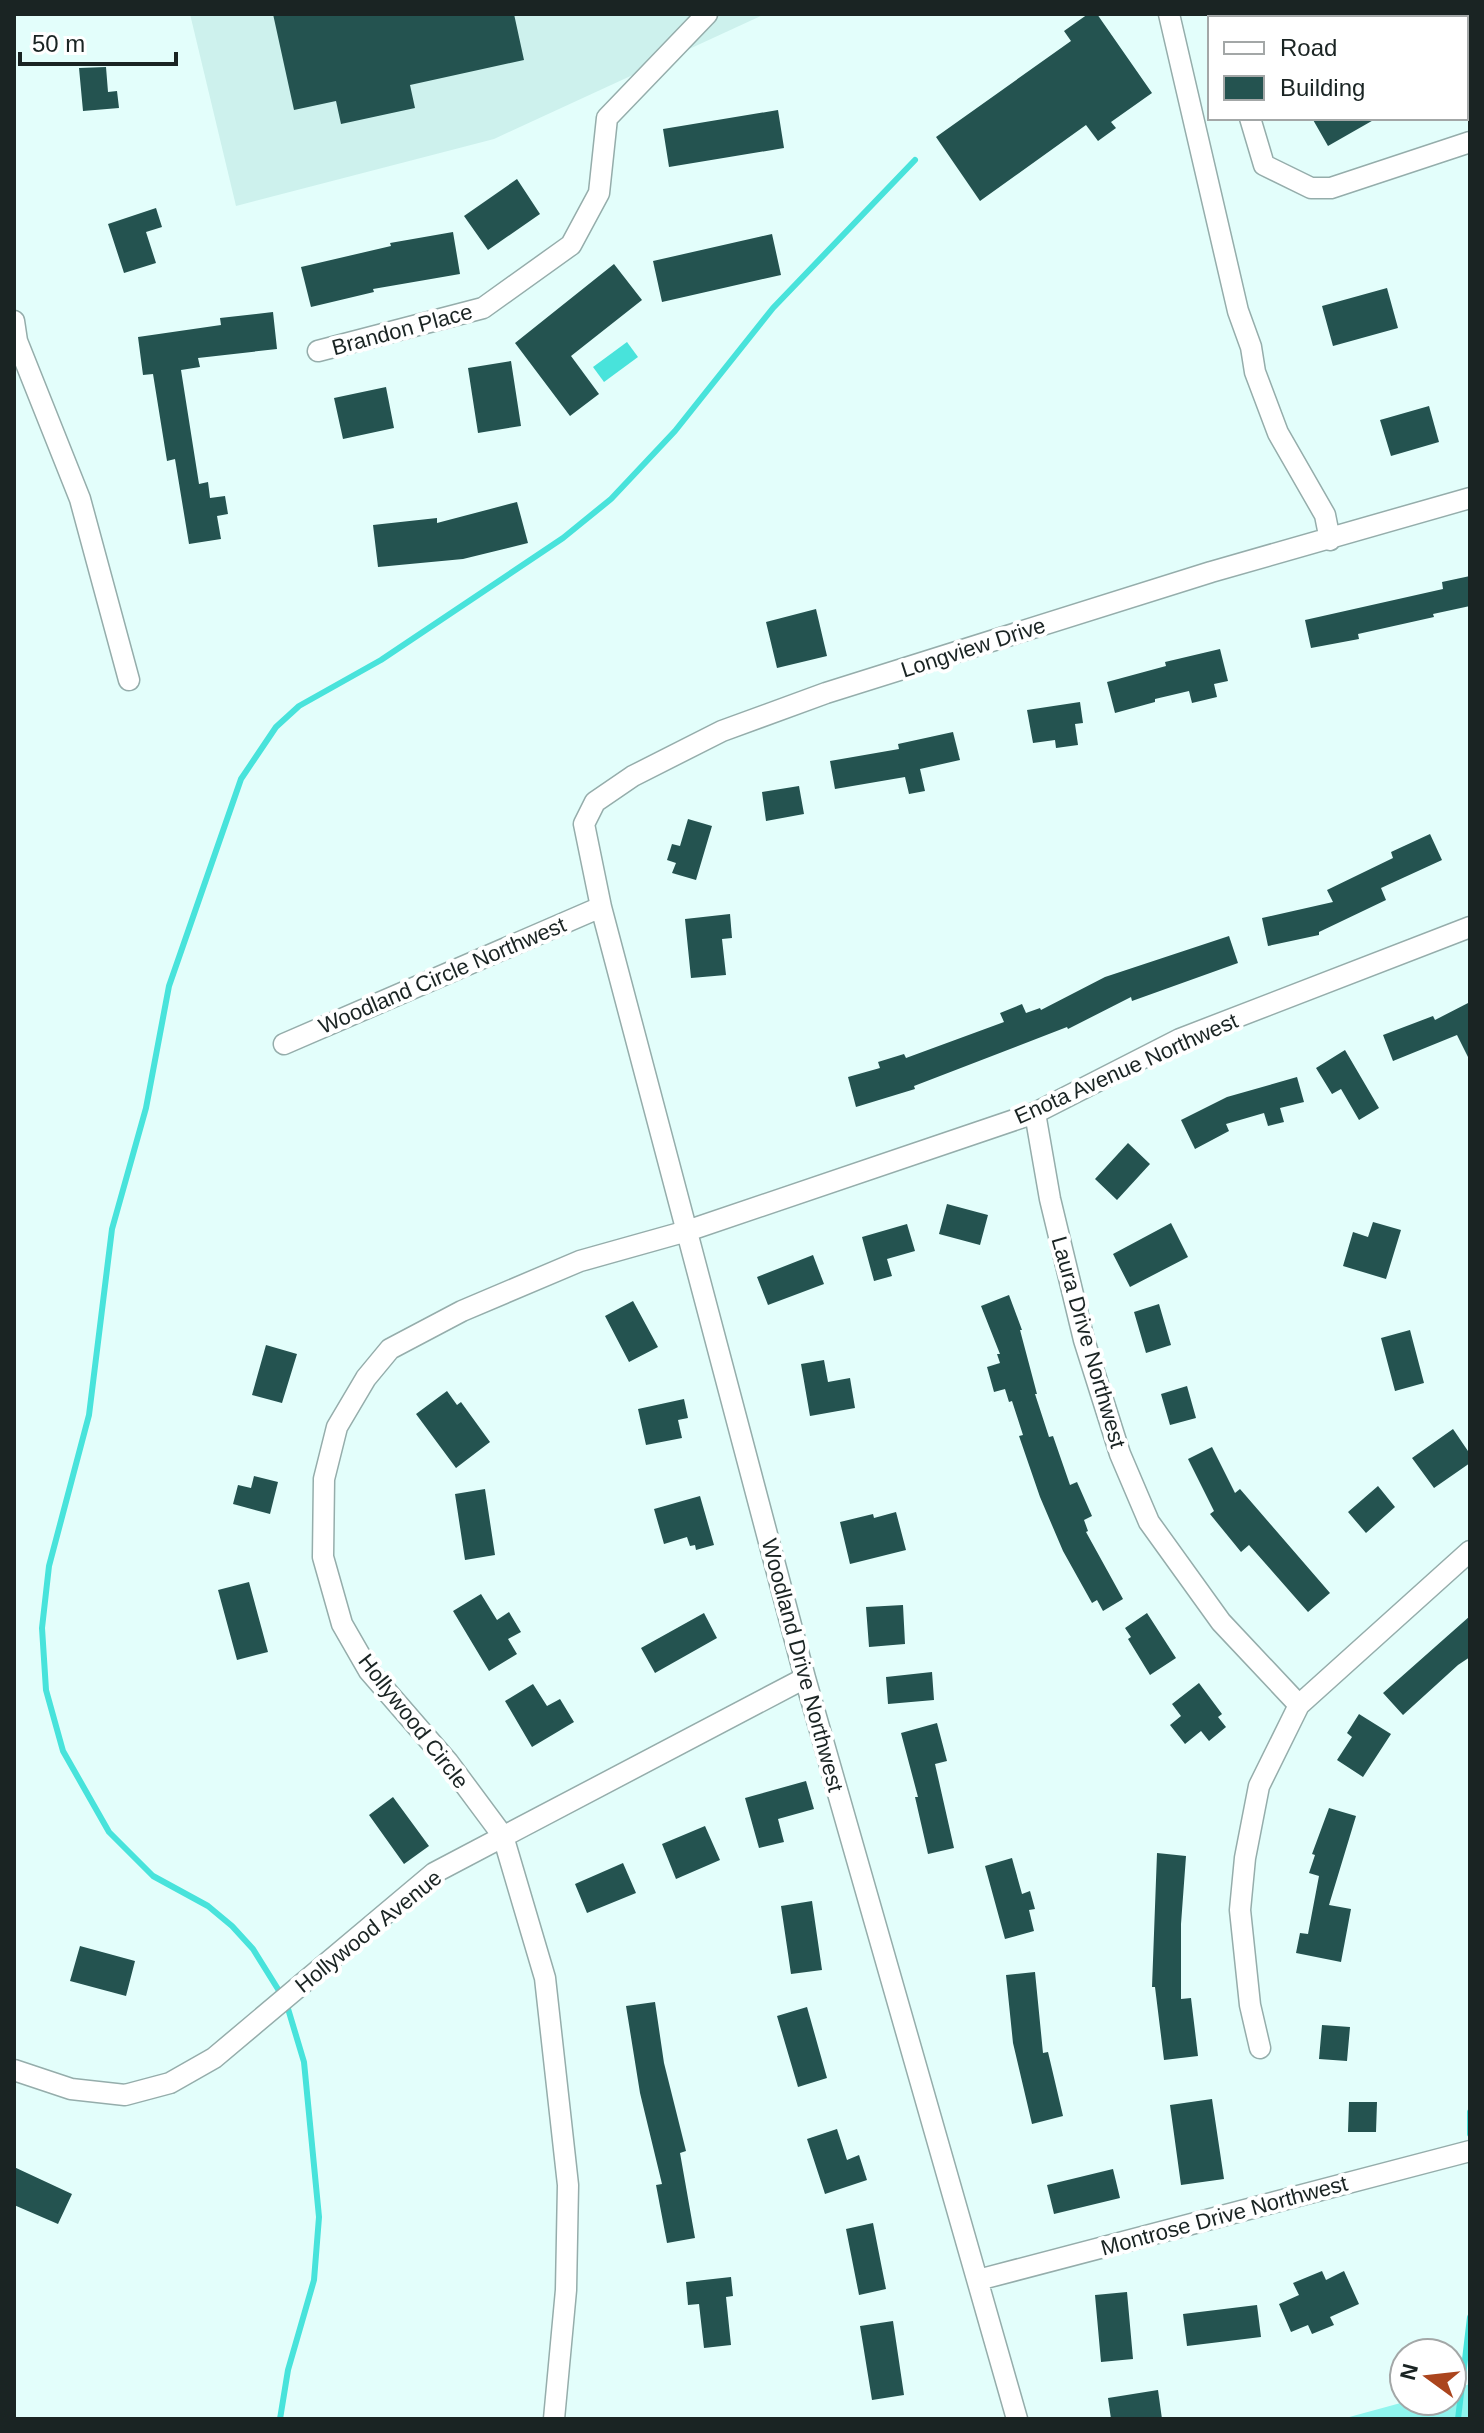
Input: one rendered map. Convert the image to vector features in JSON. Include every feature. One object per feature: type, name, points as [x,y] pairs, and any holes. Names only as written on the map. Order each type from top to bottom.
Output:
[{"type":"street","name":"Brandon Place","points":[[318,351],[483,308],[571,245],[599,193],[607,118],[707,14]]},
{"type":"street","points":[[1169,14],[1255,372],[1278,433],[1325,515],[1330,540]]},
{"type":"street","points":[[1251,120],[1264,165],[1311,188],[1331,188],[1470,142]]},
{"type":"street","points":[[15,334],[80,499],[129,680]]},
{"type":"street","name":"Longview Drive","points":[[601,907],[584,824],[595,802],[633,776],[722,731],[826,693],[1211,572],[1470,498]]},
{"type":"street","name":"Woodland Circle Northwest","points":[[284,1044],[601,907]]},
{"type":"street","name":"Woodland Drive Northwest","points":[[601,907],[805,1678],[1017,2419]]},
{"type":"street","name":"Enota Avenue Northwest","points":[[687,1231],[1035,1113],[1180,1039],[1470,927]]},
{"type":"street","name":"Laura Drive Northwest","points":[[1035,1113],[1050,1199],[1084,1340],[1120,1454],[1149,1522],[1221,1622],[1299,1705]]},
{"type":"street","name":"Hollywood Circle","points":[[554,2419],[566,2290],[568,2185],[545,1978],[503,1836],[448,1762],[369,1671],[342,1624],[323,1557],[324,1479],[337,1427],[366,1378],[390,1349],[462,1311],[580,1261],[687,1231]]},
{"type":"street","points":[[1260,2048],[1250,2005],[1240,1910],[1245,1858],[1259,1786],[1299,1705],[1470,1551]]},
{"type":"street","name":"Hollywood Avenue","points":[[14,2070],[71,2089],[125,2095],[170,2083],[214,2058],[434,1873],[805,1678]]},
{"type":"street","name":"Montrose Drive Northwest","points":[[978,2280],[1470,2151]]},
{"type":"shaded area","points":[[190,14],[765,14],[494,139],[236,206]]},
{"type":"shaded area","points":[[627,342],[638,357],[604,382],[593,367]]},
{"type":"shaded area","points":[[1468,2385],[1470,2419],[1342,2419],[1388,2406],[1388,2417],[1468,2417]]},
{"type":"building","points":[[273,14],[514,14],[524,60],[410,85],[415,108],[341,124],[336,101],[294,110]]},
{"type":"building","points":[[1088,14],[1097,14],[1152,93],[1111,122],[1116,128],[1098,141],[1086,125],[980,201],[936,137],[1071,41],[1064,31]]},
{"type":"building","points":[[106,67],[108,92],[117,91],[119,108],[83,111],[79,68]]},
{"type":"building","points":[[778,110],[784,148],[669,167],[663,129]]},
{"type":"building","points":[[1313,120],[1374,120],[1328,146]]},
{"type":"building","points":[[517,179],[540,214],[488,250],[464,216]]},
{"type":"building","points":[[156,208],[162,227],[146,232],[156,263],[124,273],[108,224]]},
{"type":"building","points":[[453,232],[460,274],[373,289],[374,292],[311,307],[301,267],[391,246],[390,243]]},
{"type":"building","points":[[772,234],[781,275],[662,302],[653,261]]},
{"type":"building","points":[[614,264],[642,300],[571,356],[599,394],[570,416],[515,343]]},
{"type":"building","points":[[1387,288],[1398,328],[1333,346],[1322,306]]},
{"type":"building","points":[[273,312],[277,349],[198,358],[200,367],[181,370],[199,484],[208,482],[210,498],[225,496],[228,514],[217,516],[221,539],[189,544],[175,459],[167,461],[153,374],[143,375],[138,337],[221,325],[220,318]]},
{"type":"building","points":[[511,361],[521,426],[478,433],[468,368]]},
{"type":"building","points":[[386,387],[394,428],[343,439],[334,398]]},
{"type":"building","points":[[1429,406],[1439,442],[1391,456],[1380,420]]},
{"type":"building","points":[[517,502],[528,543],[463,559],[378,567],[373,525],[437,518],[437,523]]},
{"type":"building","points":[[1470,576],[1470,606],[1358,634],[1359,639],[1311,648],[1305,620],[1443,589],[1442,582]]},
{"type":"building","points":[[816,609],[827,656],[777,668],[766,622]]},
{"type":"building","points":[[1220,649],[1228,681],[1214,684],[1217,697],[1192,703],[1189,691],[1115,713],[1107,682],[1166,666],[1165,662]]},
{"type":"building","points":[[1080,702],[1083,723],[1075,724],[1078,745],[1056,748],[1055,740],[1033,743],[1027,710]]},
{"type":"building","points":[[953,732],[960,760],[920,769],[925,791],[909,794],[905,777],[835,789],[830,761],[899,749],[898,744]]},
{"type":"building","points":[[799,786],[804,814],[766,821],[762,792]]},
{"type":"building","points":[[688,819],[712,826],[696,880],[672,873],[676,863],[667,860],[672,844],[680,846]]},
{"type":"building","points":[[1430,834],[1442,860],[1381,888],[1386,900],[1319,932],[1319,935],[1268,946],[1262,918],[1333,902],[1327,890],[1393,858],[1391,852]]},
{"type":"building","points":[[730,914],[732,938],[722,939],[726,975],[691,978],[685,919]]},
{"type":"building","points":[[1229,936],[1238,963],[1132,1001],[1131,997],[1068,1029],[914,1086],[915,1089],[856,1107],[848,1077],[880,1068],[878,1062],[904,1054],[906,1058],[1004,1022],[1000,1013],[1022,1004],[1026,1013],[1041,1010],[1105,977]]},
{"type":"building","points":[[1470,1002],[1470,1061],[1457,1035],[1393,1061],[1383,1035],[1433,1016],[1435,1020]]},
{"type":"building","points":[[1345,1050],[1379,1108],[1359,1120],[1341,1089],[1332,1094],[1316,1068]]},
{"type":"building","points":[[1297,1077],[1304,1102],[1280,1108],[1284,1122],[1268,1126],[1264,1113],[1226,1124],[1229,1131],[1195,1149],[1181,1120],[1227,1097]]},
{"type":"building","points":[[1128,1143],[1150,1164],[1117,1200],[1095,1179]]},
{"type":"building","points":[[947,1204],[988,1215],[980,1245],[939,1234]]},
{"type":"building","points":[[1373,1222],[1401,1230],[1386,1279],[1343,1266],[1353,1232],[1368,1237]]},
{"type":"building","points":[[1171,1223],[1188,1257],[1130,1287],[1113,1254]]},
{"type":"building","points":[[907,1224],[915,1251],[887,1259],[892,1276],[874,1281],[862,1237]]},
{"type":"building","points":[[813,1255],[824,1284],[768,1305],[757,1277]]},
{"type":"building","points":[[1009,1295],[1022,1330],[1035,1394],[1049,1437],[1053,1436],[1070,1485],[1077,1482],[1092,1516],[1084,1520],[1086,1532],[1123,1599],[1103,1611],[1097,1600],[1092,1603],[1063,1551],[1019,1436],[1023,1435],[1012,1401],[1009,1402],[1005,1389],[994,1392],[987,1367],[1000,1363],[997,1354],[1000,1354],[981,1306]]},
{"type":"building","points":[[633,1301],[658,1347],[629,1362],[605,1316]]},
{"type":"building","points":[[1159,1304],[1171,1345],[1146,1353],[1134,1312]]},
{"type":"building","points":[[1410,1330],[1424,1383],[1395,1391],[1381,1338]]},
{"type":"building","points":[[266,1345],[297,1354],[282,1403],[252,1395]]},
{"type":"building","points":[[824,1360],[828,1382],[850,1378],[855,1408],[810,1416],[801,1364]]},
{"type":"building","points":[[1187,1386],[1196,1418],[1170,1425],[1161,1394]]},
{"type":"building","points":[[447,1391],[457,1405],[461,1402],[490,1442],[456,1468],[416,1414]]},
{"type":"building","points":[[684,1399],[688,1418],[678,1420],[682,1438],[646,1445],[638,1409]]},
{"type":"building","points":[[1453,1429],[1470,1454],[1470,1463],[1434,1488],[1412,1458]]},
{"type":"building","points":[[1212,1447],[1235,1493],[1240,1489],[1330,1593],[1308,1612],[1249,1545],[1241,1552],[1210,1514],[1214,1511],[1188,1459]]},
{"type":"building","points":[[254,1476],[278,1482],[270,1514],[233,1504],[238,1485],[251,1488]]},
{"type":"building","points":[[1378,1486],[1395,1507],[1366,1533],[1348,1512]]},
{"type":"building","points":[[485,1489],[495,1555],[465,1560],[455,1494]]},
{"type":"building","points":[[700,1496],[714,1545],[696,1550],[695,1545],[690,1546],[687,1537],[664,1544],[654,1509]]},
{"type":"building","points":[[896,1512],[906,1550],[850,1564],[840,1522]]},
{"type":"building","points":[[249,1582],[268,1652],[237,1660],[218,1590]]},
{"type":"building","points":[[481,1594],[497,1620],[509,1612],[521,1632],[508,1639],[517,1654],[489,1671],[453,1611]]},
{"type":"building","points":[[903,1605],[905,1644],[869,1647],[866,1607]]},
{"type":"building","points":[[704,1613],[717,1638],[655,1673],[641,1648]]},
{"type":"building","points":[[1147,1613],[1176,1658],[1150,1675],[1128,1639],[1131,1637],[1125,1628]]},
{"type":"building","points":[[1470,1616],[1470,1657],[1403,1715],[1383,1693]]},
{"type":"building","points":[[932,1672],[934,1700],[888,1704],[886,1677]]},
{"type":"building","points":[[1199,1683],[1222,1714],[1218,1717],[1226,1727],[1209,1741],[1201,1731],[1185,1744],[1170,1725],[1181,1716],[1172,1704]]},
{"type":"building","points":[[533,1684],[547,1706],[560,1699],[574,1722],[532,1747],[505,1701]]},
{"type":"building","points":[[1359,1714],[1391,1734],[1363,1777],[1337,1760],[1352,1737],[1347,1733]]},
{"type":"building","points":[[937,1723],[947,1761],[935,1764],[954,1848],[928,1854],[915,1797],[918,1797],[901,1733]]},
{"type":"building","points":[[806,1781],[814,1809],[778,1819],[784,1842],[759,1848],[745,1798]]},
{"type":"building","points":[[393,1797],[429,1846],[404,1864],[369,1815]]},
{"type":"building","points":[[1329,1808],[1356,1816],[1329,1905],[1351,1909],[1341,1962],[1296,1953],[1300,1933],[1308,1934],[1319,1876],[1309,1873],[1315,1855],[1312,1854]]},
{"type":"building","points":[[705,1826],[720,1860],[676,1879],[662,1844]]},
{"type":"building","points":[[1157,1853],[1186,1856],[1181,1924],[1181,1999],[1191,1998],[1198,2056],[1164,2060],[1155,1987],[1152,1987]]},
{"type":"building","points":[[1012,1858],[1022,1894],[1030,1891],[1035,1909],[1029,1910],[1034,1931],[1005,1939],[985,1866]]},
{"type":"building","points":[[623,1863],[636,1893],[587,1913],[575,1884]]},
{"type":"building","points":[[812,1901],[822,1970],[791,1974],[781,1906]]},
{"type":"building","points":[[80,1946],[135,1961],[126,1996],[70,1981]]},
{"type":"building","points":[[1035,1972],[1043,2053],[1048,2052],[1063,2116],[1032,2124],[1013,2043],[1006,1975]]},
{"type":"building","points":[[655,2002],[664,2063],[686,2151],[680,2153],[695,2238],[667,2243],[656,2185],[662,2184],[640,2093],[626,2006]]},
{"type":"building","points":[[807,2007],[827,2078],[798,2087],[777,2016]]},
{"type":"building","points":[[1322,2025],[1350,2027],[1347,2061],[1319,2059]]},
{"type":"building","points":[[1212,2099],[1224,2179],[1181,2185],[1170,2105]]},
{"type":"building","points":[[1349,2102],[1377,2102],[1376,2132],[1348,2132]]},
{"type":"building","points":[[837,2129],[847,2160],[859,2155],[867,2180],[825,2194],[807,2139]]},
{"type":"building","points":[[14,2167],[72,2194],[58,2224],[14,2205]]},
{"type":"building","points":[[1113,2169],[1120,2198],[1054,2214],[1047,2185]]},
{"type":"building","points":[[873,2223],[886,2289],[859,2295],[846,2229]]},
{"type":"building","points":[[1322,2271],[1326,2280],[1344,2271],[1359,2304],[1330,2317],[1334,2325],[1312,2334],[1308,2325],[1291,2332],[1279,2304],[1299,2295],[1293,2283]]},
{"type":"building","points":[[731,2277],[733,2296],[726,2297],[731,2345],[704,2348],[699,2304],[688,2305],[686,2282]]},
{"type":"building","points":[[1127,2292],[1133,2359],[1101,2362],[1095,2295]]},
{"type":"building","points":[[1257,2305],[1261,2337],[1187,2346],[1183,2314]]},
{"type":"building","points":[[893,2321],[904,2395],[872,2400],[860,2326]]},
{"type":"building","points":[[1158,2390],[1162,2419],[1111,2419],[1108,2398]]},
{"type":"waterway","points":[[280,2419],[288,2370],[314,2280],[319,2217],[304,2062],[286,2002],[253,1949],[232,1926],[208,1906],[153,1876],[109,1832],[63,1751],[46,1690],[42,1628],[49,1566],[89,1415],[112,1229],[146,1108],[169,986],[241,779],[276,727],[299,706],[381,660],[563,538],[611,499],[675,431],[773,308],[915,160]]},
{"type":"waterway","points":[[1470,2112],[1470,2134]]},
{"type":"waterway","points":[[1458,2419],[1470,2317]]}]
